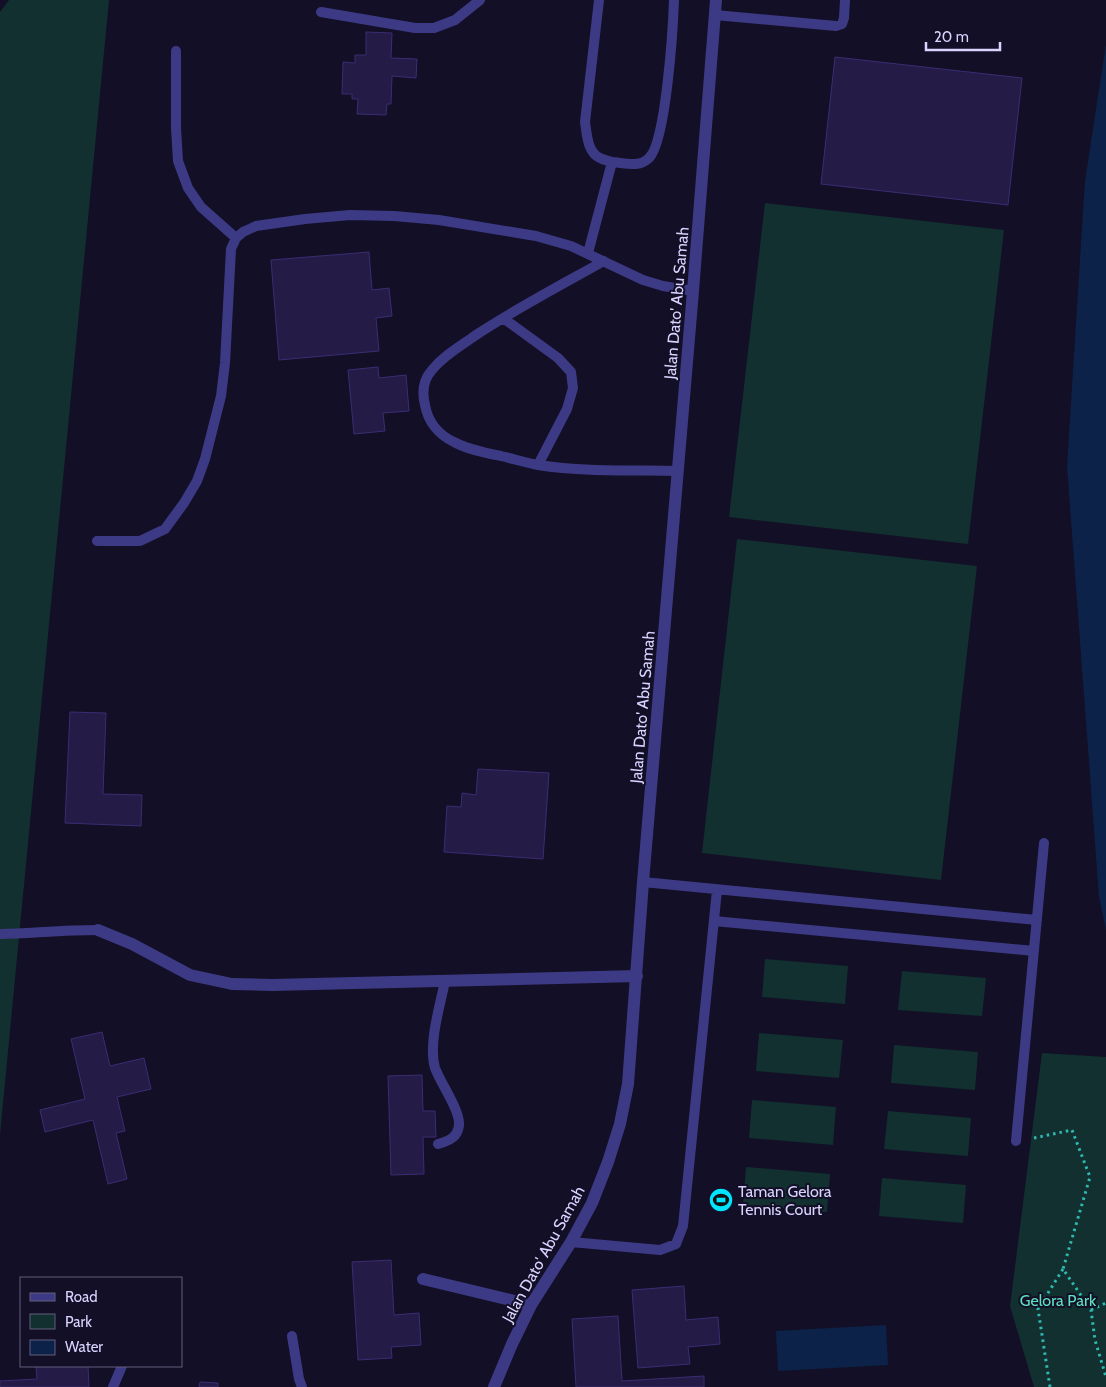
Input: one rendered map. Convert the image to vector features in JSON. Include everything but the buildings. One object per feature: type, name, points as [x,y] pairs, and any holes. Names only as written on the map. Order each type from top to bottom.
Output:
[{"type":"street","name":"Jalan Dato' Abu Samah","points":[[494,1387],[531,1305],[572,1242],[592,1202],[620,1124],[628,1084],[716,0]]},
{"type":"street","points":[[98,930],[132,944],[190,974],[232,984],[272,985],[637,976]]},
{"type":"street","points":[[422,1279],[531,1305]]},
{"type":"lane","points":[[321,12],[416,28],[434,28],[455,20],[480,0]]},
{"type":"lane","points":[[599,0],[585,122],[587,139],[591,149],[599,158],[612,162],[637,165],[651,157],[660,131],[672,42],[674,0]]},
{"type":"lane","points":[[714,15],[836,26],[842,24],[845,0]]},
{"type":"lane","points":[[176,51],[178,161],[188,188],[202,207],[236,238]]},
{"type":"lane","points":[[588,253],[612,162]]},
{"type":"lane","points":[[97,541],[140,541],[165,529],[197,481],[208,451],[221,396],[229,316],[231,249],[236,238],[243,232],[256,226],[350,215],[439,220],[536,236],[571,246],[643,280],[693,291]]},
{"type":"lane","points":[[604,261],[503,318],[439,362],[430,371],[424,383],[423,396],[426,411],[432,425],[454,442],[476,450],[538,465],[678,471]]},
{"type":"lane","points":[[503,318],[558,358],[571,372],[573,388],[567,410],[538,465]]},
{"type":"lane","points":[[1016,1142],[1044,843]]},
{"type":"lane","points":[[643,882],[1037,920]]},
{"type":"lane","points":[[572,1242],[660,1250],[676,1244],[683,1226],[717,890]]},
{"type":"lane","points":[[714,921],[1034,952]]},
{"type":"lane","points":[[0,934],[98,930]]},
{"type":"lane","points":[[438,1144],[447,1142],[455,1136],[459,1126],[458,1117],[435,1066],[434,1035],[445,981]]},
{"type":"lane","points":[[292,1336],[302,1387]]},
{"type":"lane","points":[[113,1387],[122,1367]]},
{"type":"path","points":[[1016,1142],[1072,1130],[1090,1177],[1062,1269],[1038,1309],[1050,1387]]},
{"type":"path","points":[[1062,1269],[1091,1310],[1094,1340],[1106,1377]]},
{"type":"path","points":[[1091,1310],[1106,1303]]},
{"type":"green space","points":[[9,0],[109,0],[0,1135],[0,12]]},
{"type":"green space","points":[[765,203],[1004,230],[968,544],[729,517]]},
{"type":"green space","points":[[737,539],[977,566],[941,880],[702,853]]},
{"type":"green space","points":[[765,959],[848,966],[845,1004],[762,997]]},
{"type":"green space","points":[[902,971],[986,978],[982,1016],[898,1010]]},
{"type":"green space","points":[[759,1033],[843,1040],[839,1078],[756,1071]]},
{"type":"green space","points":[[894,1045],[978,1052],[975,1090],[891,1083]]},
{"type":"green space","name":"Gelora Park","points":[[1042,1053],[1106,1057],[1106,1387],[1034,1387],[1010,1306]]},
{"type":"green space","points":[[752,1100],[836,1107],[833,1145],[749,1138]]},
{"type":"green space","points":[[888,1111],[971,1118],[968,1156],[884,1149]]},
{"type":"green space","points":[[746,1167],[830,1174],[827,1212],[743,1205]]},
{"type":"green space","points":[[882,1178],[966,1185],[963,1223],[879,1216]]},
{"type":"water","points":[[1106,44],[1106,930],[1099,897],[1067,466],[1085,181]]},
{"type":"water","points":[[886,1325],[888,1365],[778,1371],[776,1331]]},
{"type":"place","name":"Taman Gelora Tennis Court","points":[[721,1200]]}]
